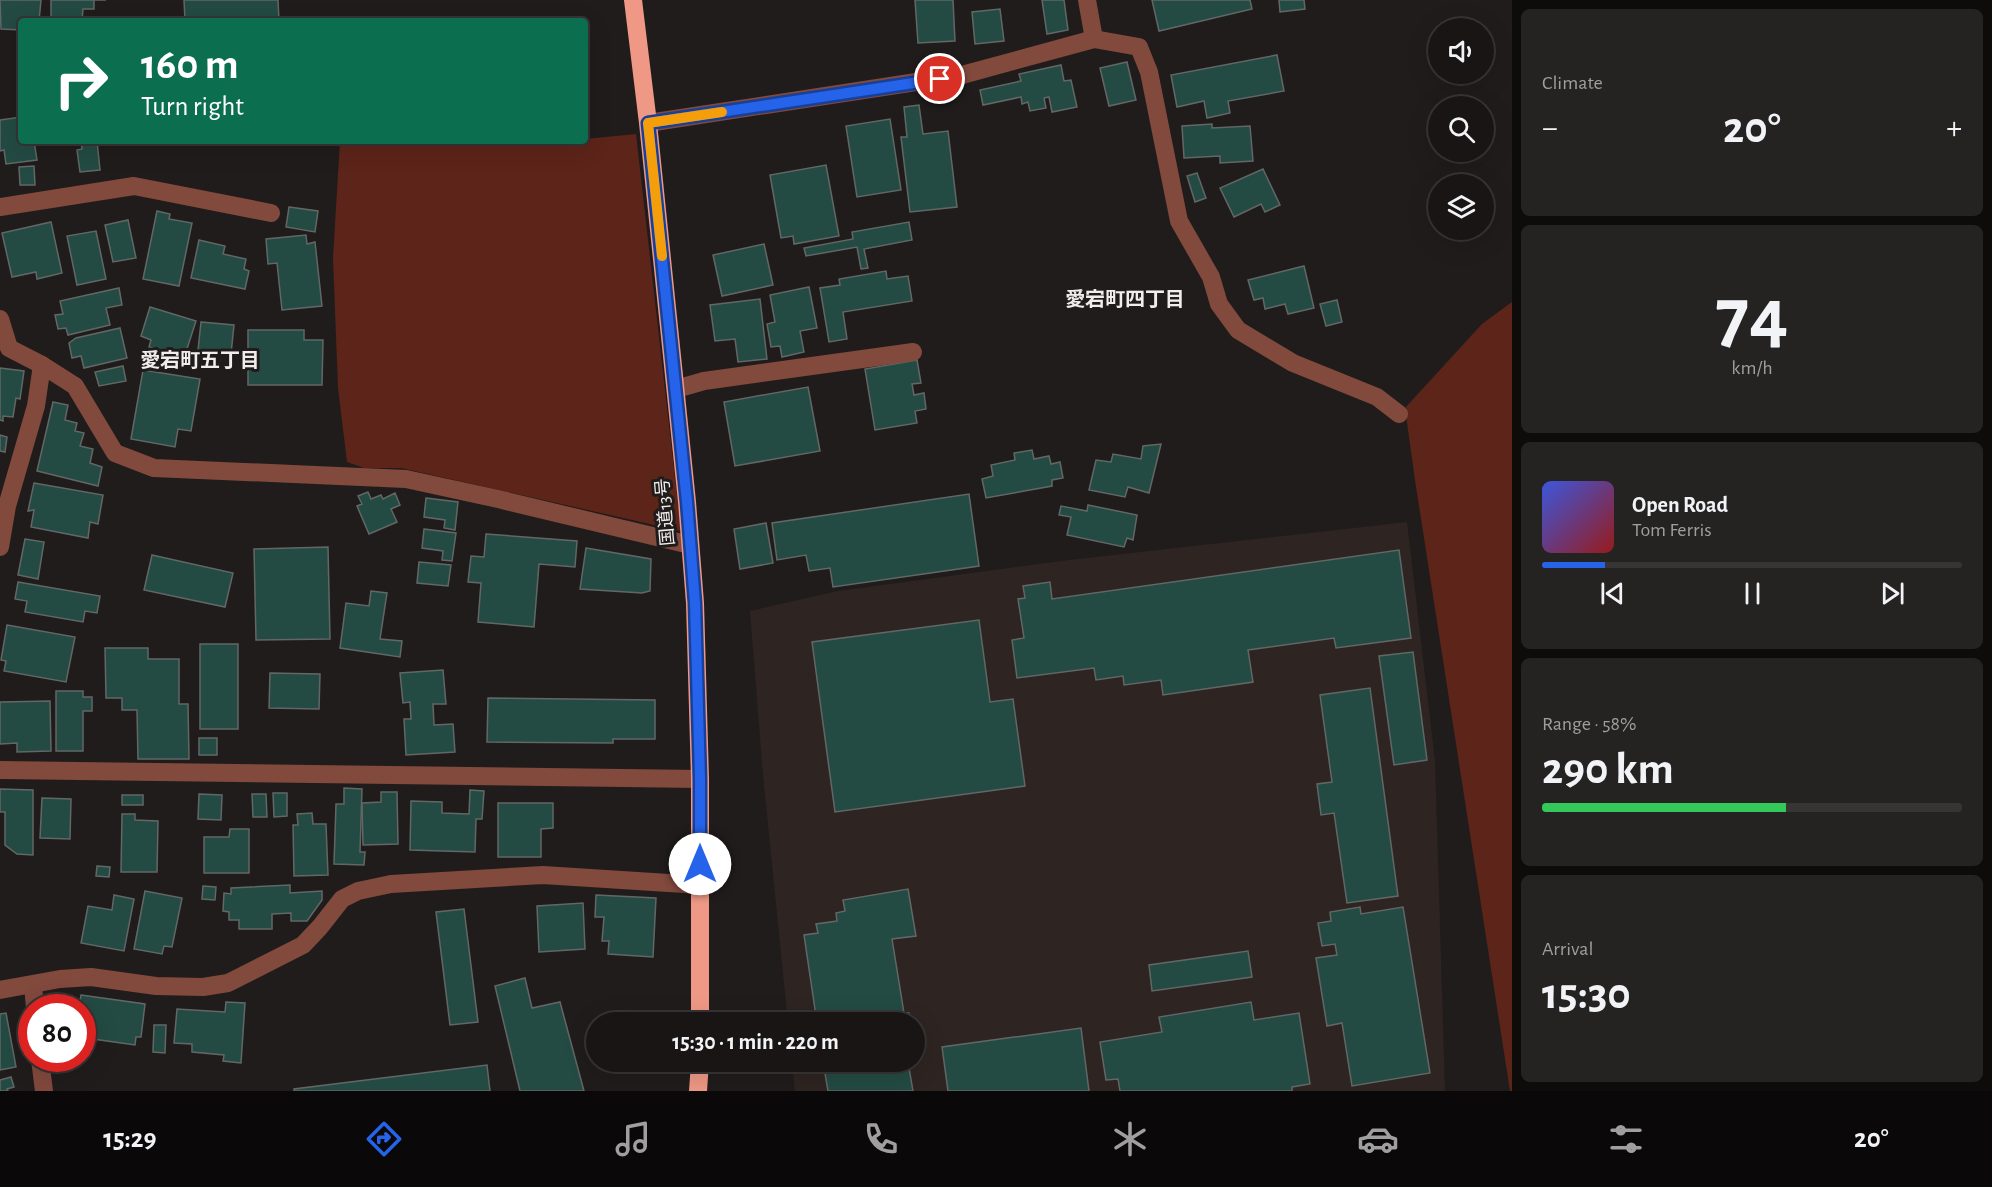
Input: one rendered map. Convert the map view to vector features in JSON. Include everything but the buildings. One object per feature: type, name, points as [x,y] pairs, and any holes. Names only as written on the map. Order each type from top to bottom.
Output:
[{"type":"highway","name":"国道13号","points":[[633,0],[676,389],[695,603],[700,779],[700,1012]]},
{"type":"highway","points":[[698,1091],[699,1072]]},
{"type":"street","points":[[1087,0],[1094,39]]},
{"type":"street","points":[[648,123],[962,75],[1094,39],[1139,47],[1149,72],[1179,221],[1211,277],[1219,304],[1238,330],[1293,363],[1377,397],[1399,414]]},
{"type":"street","points":[[0,207],[134,186],[271,213]]},
{"type":"street","points":[[0,319],[9,348],[75,386],[115,453],[154,468],[406,479],[690,545]]},
{"type":"street","points":[[676,389],[704,381],[912,352]]},
{"type":"street","points":[[0,547],[7,506],[36,406],[42,365]]},
{"type":"street","points":[[0,770],[700,779]]},
{"type":"street","points":[[0,990],[91,977],[156,986],[203,987],[228,982],[303,945],[342,899],[358,891],[391,884],[543,875],[700,885]]},
{"type":"street","points":[[33,985],[34,994]]},
{"type":"street","points":[[42,1072],[44,1091]]},
{"type":"shaded area","points":[[636,134],[681,531],[401,468],[364,468],[347,462],[338,388],[333,258],[340,144],[588,144],[588,139]]},
{"type":"shaded area","points":[[1512,302],[1512,1091],[1510,1091],[1405,408],[1482,324]]},
{"type":"shaded area","points":[[1407,522],[1435,761],[1445,1091],[795,1091],[793,1072],[925,1072],[925,1012],[787,1012],[763,775],[750,611],[838,591],[1069,560]]},
{"type":"slow traffic","points":[[662,256],[648,123],[722,112]]},
{"type":"district","name":"愛宕町四丁目","points":[[1125,300]]},
{"type":"district","name":"愛宕町五丁目","points":[[200,361]]},
{"type":"route","points":[[700,864],[695,603],[687,502],[648,123],[940,79]]}]
